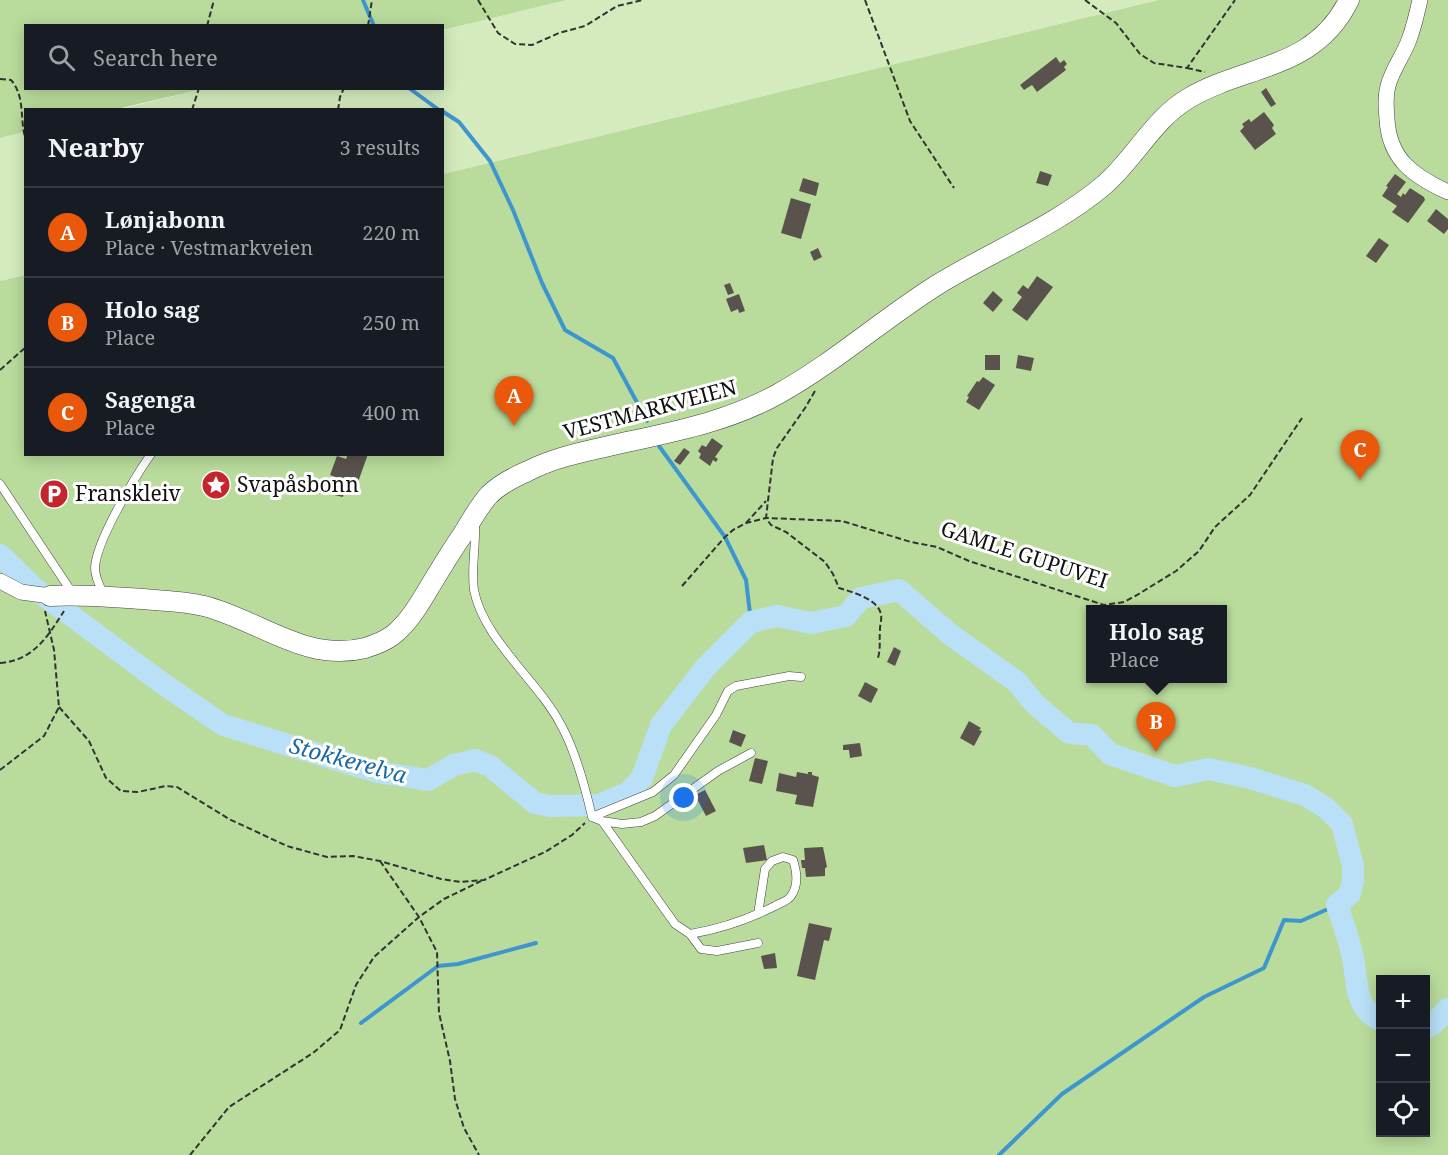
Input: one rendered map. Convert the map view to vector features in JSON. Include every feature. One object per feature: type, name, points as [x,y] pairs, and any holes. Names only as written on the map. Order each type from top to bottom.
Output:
[{"type":"street","name":"VESTMARKVEIEN","points":[[0,581],[21,592],[45,596],[73,595],[180,602],[203,606],[227,613],[293,643],[323,651],[365,648],[383,641],[396,633],[413,614],[472,518],[489,496],[506,482],[563,457],[725,418],[781,393],[937,286],[1060,216],[1101,188],[1125,165],[1173,110],[1187,99],[1208,88],[1273,67],[1307,48],[1332,25],[1349,0]]},
{"type":"street","points":[[1420,0],[1410,40],[1388,84],[1386,100],[1389,140],[1397,156],[1407,166],[1448,192]]},
{"type":"lane","points":[[104,597],[95,568],[100,550],[135,477],[150,456]]},
{"type":"lane","points":[[0,484],[73,595]]},
{"type":"lane","points":[[472,518],[475,526],[474,589],[480,609],[519,669],[548,704],[561,725],[573,754],[592,817]]},
{"type":"lane","points":[[592,817],[653,792],[674,775],[716,715],[728,691],[736,686],[789,676],[801,677]]},
{"type":"lane","points":[[592,817],[622,824],[641,822],[655,816],[718,771],[751,753]]},
{"type":"lane","points":[[602,821],[675,924],[690,934],[701,949],[717,951],[758,943]]},
{"type":"lane","points":[[690,934],[712,930],[758,914],[790,898],[796,885],[797,871],[793,860],[783,857],[772,861],[765,869],[758,914]]},
{"type":"path","points":[[208,24],[214,0]]},
{"type":"path","points":[[368,24],[372,0]]},
{"type":"path","points":[[478,0],[498,33],[515,44],[532,45],[559,33],[585,26],[617,6],[642,0]]},
{"type":"path","points":[[865,0],[910,121],[954,188]]},
{"type":"path","points":[[1085,0],[1116,23],[1140,54],[1154,63],[1187,68],[1234,0]]},
{"type":"path","points":[[0,79],[11,80],[18,88],[24,134]]},
{"type":"path","points":[[193,108],[198,90]]},
{"type":"path","points":[[338,108],[343,90]]},
{"type":"path","points":[[0,370],[24,349]]},
{"type":"path","points":[[826,363],[805,408],[777,448],[767,499],[766,518],[771,525],[786,532],[825,562],[838,588],[870,600],[879,608],[882,616],[881,648],[878,658]]},
{"type":"path","name":"GAMLE GUPUVEI","points":[[682,586],[725,537],[746,523],[766,518],[842,521],[911,542],[937,547],[969,561],[1056,591],[1104,605],[1115,604],[1137,596],[1176,571],[1199,551],[1215,528],[1250,495],[1302,418]]},
{"type":"path","points":[[746,523],[767,499]]},
{"type":"path","points":[[0,663],[12,662],[27,655],[40,645],[51,632],[73,595]]},
{"type":"path","points":[[0,770],[44,736],[59,707],[45,596]]},
{"type":"path","points":[[59,707],[89,741],[106,778],[121,791],[138,792],[166,786],[177,787],[229,819],[286,846],[327,857],[353,856],[380,861],[441,879],[461,882],[484,880]]},
{"type":"path","points":[[190,1155],[229,1107],[313,1053],[340,1030],[356,986],[374,957],[419,917],[444,899],[545,852],[572,835],[592,817]]},
{"type":"path","points":[[380,861],[419,917],[437,952],[439,1014],[450,1061],[455,1099],[464,1128],[479,1155]]},
{"type":"green space","points":[[0,0],[567,0],[444,30],[444,24],[24,24],[24,90],[199,90],[121,108],[24,108],[24,132],[0,138]]},
{"type":"green space","points":[[567,0],[1158,0],[444,174],[444,108],[125,108],[199,90],[444,90],[444,30]]},
{"type":"green space","points":[[1158,0],[1448,0],[1448,1155],[0,1155],[0,281],[24,275],[24,456],[444,456],[444,174]]},
{"type":"green space","points":[[24,132],[24,275],[0,281],[0,138]]},
{"type":"building","points":[[1056,57],[1060,63],[1064,60],[1067,64],[1064,67],[1066,70],[1037,92],[1032,85],[1024,90],[1020,85]]},
{"type":"building","points":[[1266,88],[1276,104],[1271,107],[1261,92]]},
{"type":"building","points":[[1264,112],[1274,125],[1272,128],[1276,134],[1255,150],[1240,131],[1244,127],[1242,124],[1249,119],[1251,122]]},
{"type":"building","points":[[1040,171],[1052,175],[1048,186],[1036,183]]},
{"type":"building","points":[[1395,174],[1406,182],[1397,194],[1401,197],[1410,188],[1425,200],[1408,223],[1392,212],[1397,206],[1382,196]]},
{"type":"building","points":[[803,178],[819,183],[816,196],[799,191]]},
{"type":"building","points":[[791,198],[811,204],[801,239],[781,233]]},
{"type":"building","points":[[1436,209],[1448,219],[1448,229],[1444,234],[1427,221]]},
{"type":"building","points":[[1379,238],[1389,245],[1376,263],[1366,256]]},
{"type":"building","points":[[818,248],[822,257],[814,261],[810,252]]},
{"type":"building","points":[[1037,276],[1053,287],[1027,321],[1012,310],[1022,297],[1017,293],[1023,285],[1028,289]]},
{"type":"building","points":[[730,283],[734,293],[728,295],[724,285]]},
{"type":"building","points":[[993,291],[1003,300],[993,312],[983,303]]},
{"type":"building","points":[[739,294],[745,311],[739,313],[738,309],[731,312],[726,299]]},
{"type":"building","points":[[985,355],[1000,355],[1000,370],[985,370]]},
{"type":"building","points":[[1018,355],[1034,358],[1031,371],[1016,368]]},
{"type":"building","points":[[983,377],[995,385],[979,410],[966,402],[969,397],[967,396],[977,381],[979,382]]},
{"type":"building","points":[[709,386],[720,393],[716,398],[706,391]]},
{"type":"building","points":[[712,438],[723,446],[715,457],[718,459],[716,462],[713,460],[710,466],[699,458],[701,454],[698,451],[702,445],[706,447]]},
{"type":"building","points":[[684,448],[690,452],[680,465],[674,461]]},
{"type":"building","points":[[337,456],[346,459],[347,456],[367,456],[357,485],[330,475]]},
{"type":"building","points":[[336,488],[344,491],[343,497],[334,495]]},
{"type":"building","points":[[894,647],[901,651],[895,666],[887,662]]},
{"type":"building","points":[[865,682],[878,689],[871,703],[858,696]]},
{"type":"building","points":[[969,721],[982,731],[974,746],[960,738]]},
{"type":"building","points":[[733,730],[746,735],[741,747],[729,742]]},
{"type":"building","points":[[860,743],[862,756],[850,758],[849,750],[843,750],[843,745]]},
{"type":"building","points":[[755,758],[768,761],[762,784],[749,781]]},
{"type":"building","points":[[797,772],[808,774],[812,772],[812,775],[819,777],[813,807],[795,804],[797,795],[776,791],[779,773],[796,777]]},
{"type":"building","points":[[705,790],[716,811],[706,816],[695,795]]},
{"type":"building","points":[[764,845],[767,860],[746,863],[743,848]]},
{"type":"building","points":[[823,847],[827,867],[825,876],[806,877],[801,860],[805,860],[804,848]]},
{"type":"building","points":[[809,923],[832,928],[829,941],[824,940],[815,980],[797,976]]},
{"type":"building","points":[[775,953],[777,968],[764,969],[761,956]]},
{"type":"waterway","points":[[363,0],[373,24]]},
{"type":"waterway","points":[[412,90],[436,108]]},
{"type":"waterway","points":[[444,112],[459,122],[490,161],[513,210],[542,283],[565,330],[613,358],[647,421]]},
{"type":"waterway","points":[[659,446],[725,537],[746,580],[751,622]]},
{"type":"waterway","name":"Stokkerelva","points":[[0,555],[34,588],[223,725],[377,772],[428,780],[454,765],[475,760],[490,766],[535,803],[550,806],[599,805],[628,793],[642,778],[661,725],[705,668],[751,622],[777,616],[811,623],[846,616],[861,598],[899,590],[951,635],[1017,682],[1035,704],[1069,733],[1092,735],[1110,754],[1175,776],[1209,769],[1250,778],[1305,795],[1326,808],[1342,824],[1353,866],[1350,894],[1337,905],[1350,945],[1361,1002],[1376,1018]]},
{"type":"waterway","points":[[999,1155],[1062,1094],[1204,997],[1264,968],[1284,920],[1301,921],[1337,905]]},
{"type":"waterway","points":[[361,1023],[438,966],[458,964],[536,943]]},
{"type":"waterway","points":[[1430,1026],[1448,1009]]},
{"type":"place","name":"Lønjabonn","points":[[514,426]]},
{"type":"place","name":"Sagenga","points":[[1360,480]]},
{"type":"place","name":"Svapåsbonn","points":[[216,485]]},
{"type":"place","name":"Franskleiv","points":[[54,494]]},
{"type":"place","name":"Holo sag","points":[[1156,752]]}]
